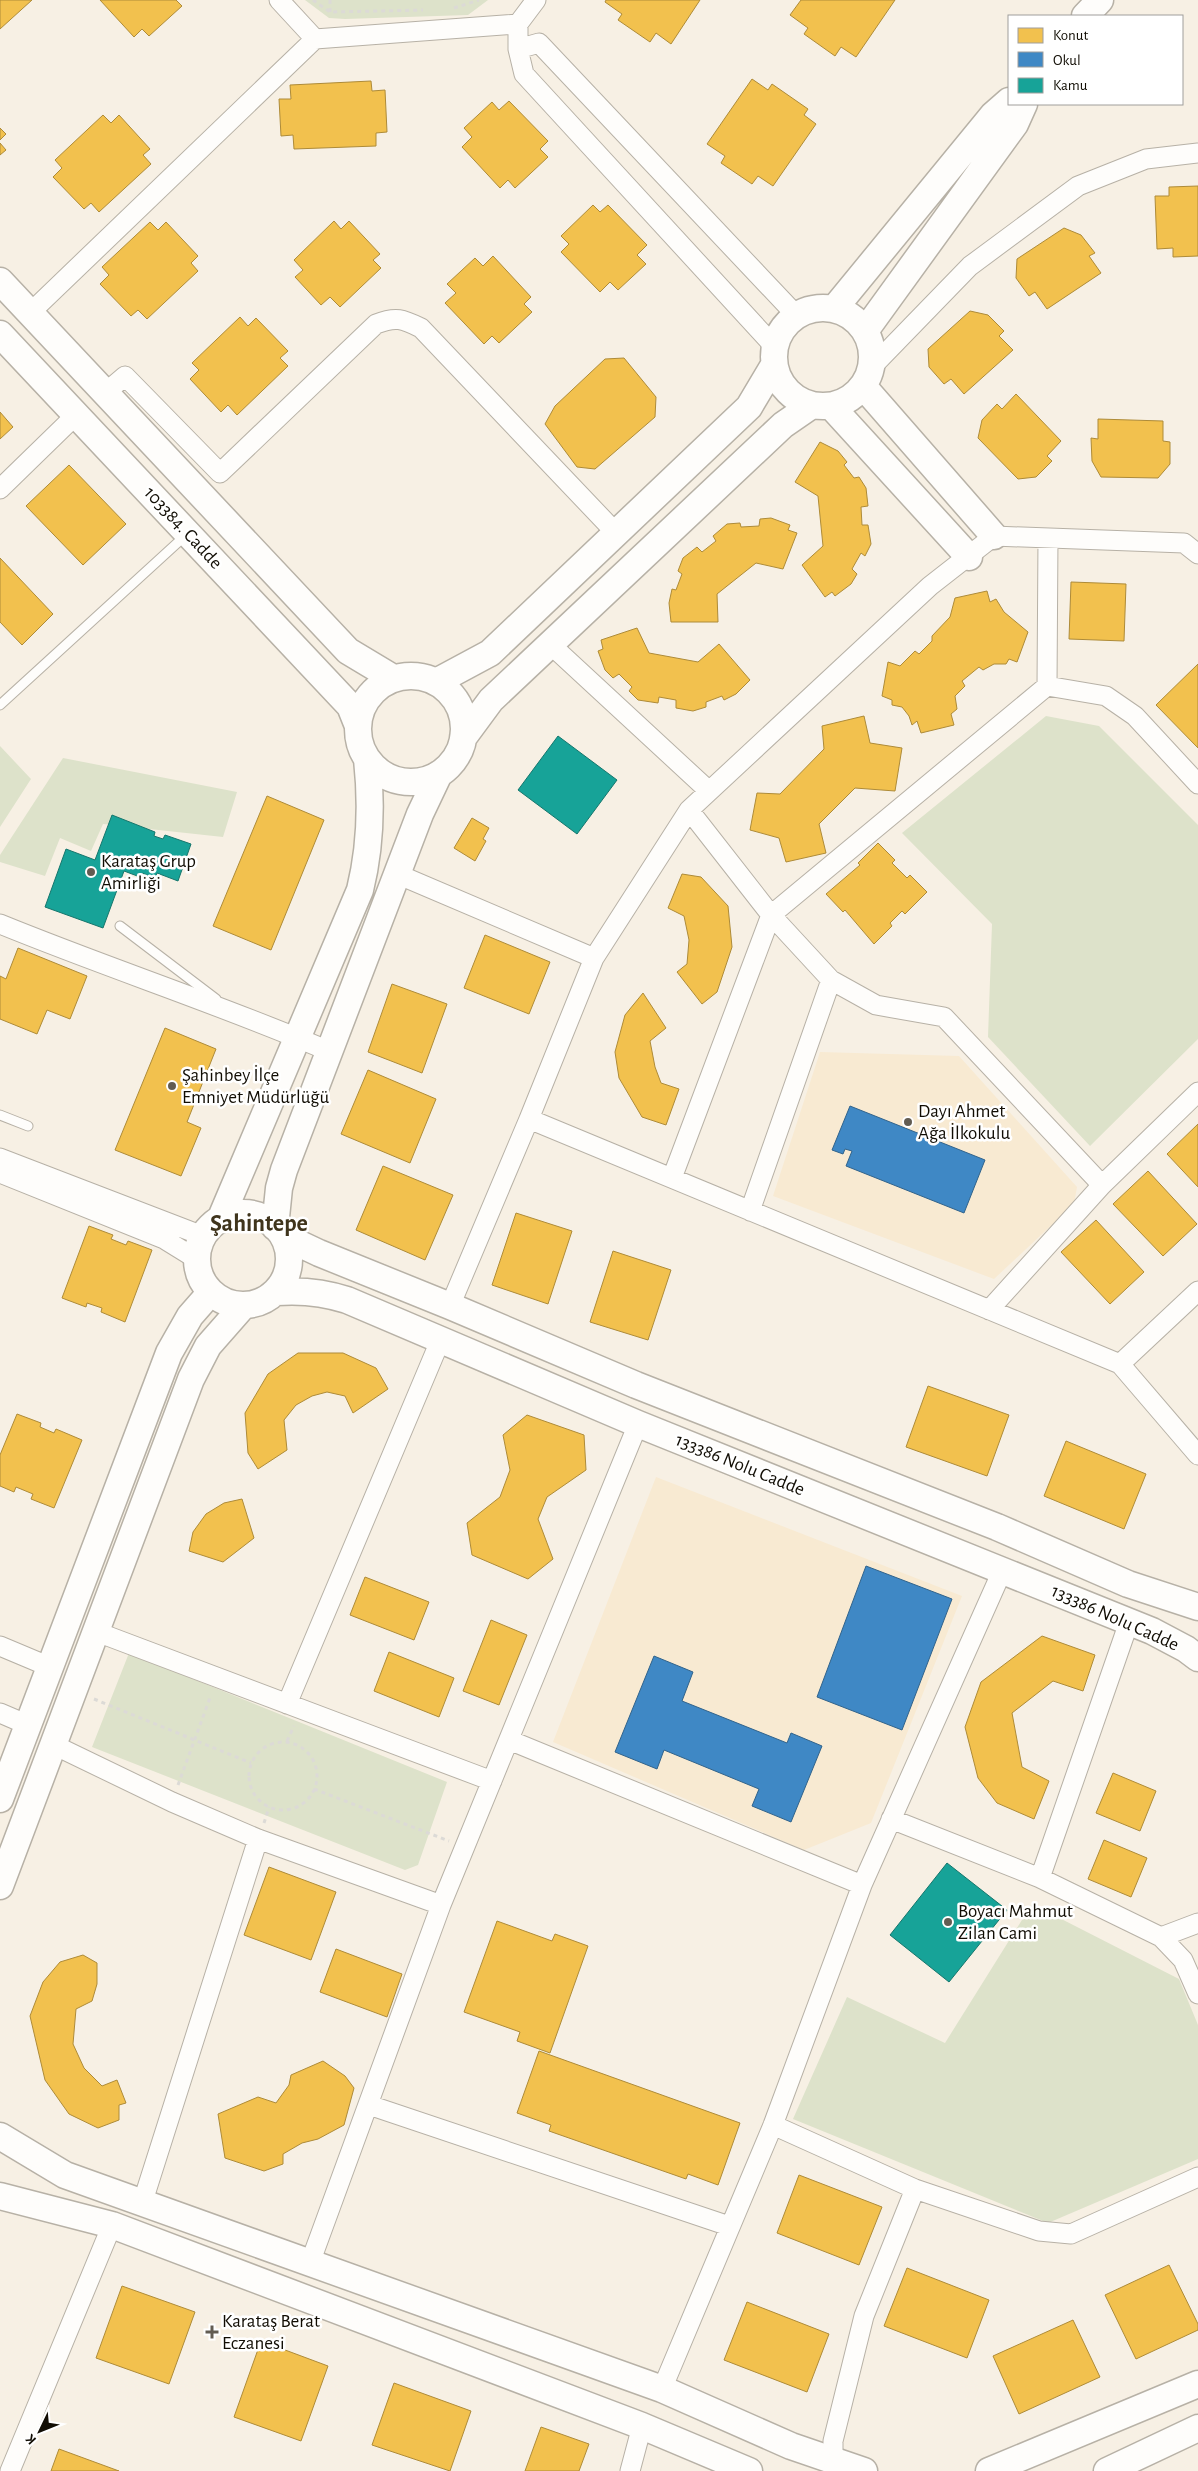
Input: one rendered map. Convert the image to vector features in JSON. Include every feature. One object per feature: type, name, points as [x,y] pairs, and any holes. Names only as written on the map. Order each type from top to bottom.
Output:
[{"type":"street","points":[[279,0],[315,39]]},
{"type":"street","points":[[536,0],[518,24],[518,49],[524,74],[774,355],[780,383],[794,398],[821,406],[969,558]]},
{"type":"street","points":[[1086,15],[1100,0]]},
{"type":"street","points":[[30,313],[315,39],[518,24]]},
{"type":"street","points":[[518,49],[539,43],[796,315]]},
{"type":"street","points":[[834,309],[993,115],[1008,102]]},
{"type":"street","points":[[865,331],[1015,124],[1024,105]]},
{"type":"street","points":[[367,759],[382,773],[400,781],[420,781],[439,774],[455,759],[463,738],[491,700],[782,425],[821,406],[849,399],[970,266],[1078,186],[1146,159],[1198,153]]},
{"type":"street","points":[[0,281],[348,652],[393,678]]},
{"type":"street","points":[[436,682],[490,653],[749,407],[774,355],[782,328],[796,315],[815,308],[834,309],[852,317],[865,331],[872,349],[867,377],[994,536]]},
{"type":"street","points":[[105,393],[125,376],[220,473],[376,324],[402,318],[421,328],[616,533]]},
{"type":"street","name":"103384. Cadde","points":[[0,334],[350,706],[358,726]]},
{"type":"street","points":[[0,489],[77,414]]},
{"type":"street","points":[[450,1306],[594,958],[688,810],[930,586],[969,558],[994,536],[1107,538],[1184,543],[1198,554]]},
{"type":"street","points":[[1047,686],[1048,538]]},
{"type":"street","points":[[550,644],[709,791]]},
{"type":"street","points":[[0,1173],[164,1239],[207,1239],[231,1215],[255,1215],[279,1231],[288,1247],[288,1265],[283,1282],[276,1292],[267,1299],[244,1305],[232,1304],[211,1292],[204,1283],[207,1239],[297,1038],[360,890],[366,866],[372,817],[367,759],[360,744],[358,726],[362,706],[375,689],[393,678],[415,675],[436,682],[453,696],[463,716],[463,738]]},
{"type":"street","points":[[672,1178],[771,916],[1047,686],[1106,696],[1135,716],[1198,784]]},
{"type":"street","points":[[279,1231],[279,1188],[284,1170],[331,1052],[397,874],[439,774]]},
{"type":"street","points":[[688,810],[771,916],[831,980],[876,1005],[944,1017],[1102,1185]]},
{"type":"street","points":[[397,874],[594,958]]},
{"type":"street","points":[[0,924],[95,963],[230,1010],[331,1052]]},
{"type":"street","points":[[750,1211],[831,980]]},
{"type":"street","points":[[988,1310],[1102,1185],[1198,1092]]},
{"type":"street","points":[[529,1119],[1120,1364],[1198,1455]]},
{"type":"street","points":[[0,1158],[207,1239]]},
{"type":"street","name":"133386 Nolu Cadde","points":[[279,1231],[319,1254],[450,1306],[636,1385],[997,1527],[1128,1584],[1198,1607]]},
{"type":"street","name":"133386 Nolu Cadde","points":[[276,1292],[298,1290],[322,1292],[347,1300],[440,1342],[638,1424],[1003,1569],[1152,1631],[1186,1649],[1198,1658]]},
{"type":"street","points":[[1120,1364],[1198,1291]]},
{"type":"street","points":[[0,1799],[170,1353],[190,1316],[211,1292]]},
{"type":"street","points":[[0,1886],[199,1361],[208,1346],[244,1305]]},
{"type":"street","points":[[287,1704],[440,1342]]},
{"type":"street","points":[[310,2263],[441,1906],[638,1424]]},
{"type":"street","points":[[662,2389],[773,2125],[862,1884],[1003,1569]]},
{"type":"street","points":[[1040,1878],[1128,1622]]},
{"type":"street","points":[[97,1632],[492,1781]]},
{"type":"street","points":[[0,1646],[50,1667]]},
{"type":"street","points":[[0,1713],[28,1725]]},
{"type":"street","points":[[509,1740],[862,1884]]},
{"type":"street","points":[[54,1745],[172,1802],[258,1839],[441,1906]]},
{"type":"street","points":[[891,1819],[1040,1878],[1162,1937],[1183,1960],[1198,1994]]},
{"type":"street","points":[[142,2204],[258,1839]]},
{"type":"street","points":[[1162,1937],[1198,1922]]},
{"type":"street","points":[[369,2105],[729,2226]]},
{"type":"street","points":[[773,2125],[915,2190],[1039,2231],[1071,2234],[1198,2176]]},
{"type":"street","points":[[0,2136],[66,2176],[662,2389],[791,2446],[864,2471]]},
{"type":"street","points":[[833,2460],[833,2441],[864,2316],[915,2190]]},
{"type":"street","points":[[0,2196],[112,2225],[642,2426],[749,2471]]},
{"type":"street","points":[[10,2471],[112,2225]]},
{"type":"street","points":[[989,2471],[1198,2384]]},
{"type":"street","points":[[630,2471],[642,2426]]},
{"type":"street","points":[[1107,2471],[1198,2428]]},
{"type":"lane","points":[[0,706],[188,533]]},
{"type":"lane","points":[[120,926],[230,1010]]},
{"type":"lane","points":[[0,1115],[28,1126]]},
{"type":"path","points":[[313,0],[330,12],[430,10]]},
{"type":"path","points":[[330,0],[330,12]]},
{"type":"path","points":[[449,9],[476,1]]},
{"type":"path","points":[[172,1802],[193,1740],[218,1678]]},
{"type":"path","points":[[75,1691],[251,1763]]},
{"type":"path","points":[[287,1742],[304,1748],[315,1763],[317,1781],[310,1798],[296,1808],[278,1811],[261,1804],[250,1789],[248,1771],[251,1763],[255,1754],[269,1743],[287,1742]]},
{"type":"path","points":[[314,1789],[465,1847]]},
{"type":"shaded area","name":"Dayı Ahmet Ağa İlkokulu","points":[[820,1052],[959,1056],[1077,1187],[1074,1204],[994,1279],[773,1196]]},
{"type":"shaded area","points":[[656,1477],[962,1596],[871,1823],[804,1850],[553,1742]]},
{"type":"green space","points":[[305,0],[488,0],[468,15],[345,19],[329,18]]},
{"type":"green space","points":[[1046,716],[1099,726],[1198,825],[1198,1039],[1090,1146],[988,1037],[992,924],[902,833]]},
{"type":"green space","points":[[0,746],[31,779],[0,827]]},
{"type":"green space","points":[[63,758],[237,792],[223,837],[103,824],[91,851],[60,838],[45,876],[0,862],[0,855]]},
{"type":"green space","points":[[129,1653],[447,1782],[418,1865],[405,1870],[92,1747]]},
{"type":"green space","points":[[1032,1904],[1179,1979],[1198,2025],[1198,2159],[1048,2223],[793,2119],[847,1997],[945,2043]]},
{"type":"building: Konut","points":[[0,0],[32,0],[0,29]]},
{"type":"building: Konut","points":[[100,0],[176,0],[182,6],[149,36],[142,29],[134,37]]},
{"type":"building: Konut","points":[[606,0],[700,0],[671,44],[656,33],[650,42],[618,20],[622,14],[605,2]]},
{"type":"building: Konut","points":[[801,0],[895,0],[856,57],[841,47],[835,56],[804,34],[808,28],[790,15]]},
{"type":"building: Konut","points":[[752,79],[768,90],[772,84],[808,109],[804,115],[816,124],[773,186],[758,176],[752,184],[721,163],[725,156],[707,144]]},
{"type":"building: Konut","points":[[371,81],[372,91],[385,90],[387,132],[376,133],[376,146],[294,149],[293,135],[281,136],[279,99],[291,99],[290,85]]},
{"type":"building: Konut","points":[[509,101],[548,141],[540,149],[548,157],[515,188],[508,180],[500,188],[462,147],[472,137],[464,128],[492,102],[499,110]]},
{"type":"building: Konut","points":[[103,115],[111,123],[119,115],[150,149],[143,155],[151,164],[99,212],[91,203],[84,209],[53,177],[62,168],[55,160]]},
{"type":"building: Konut","points":[[0,128],[6,134],[0,140]]},
{"type":"building: Konut","points":[[0,143],[6,150],[0,155]]},
{"type":"building: Konut","points":[[1198,186],[1198,256],[1173,257],[1173,248],[1157,249],[1155,196],[1169,196],[1169,187]]},
{"type":"building: Konut","points":[[593,205],[600,212],[608,205],[647,245],[637,255],[646,264],[618,290],[610,282],[600,292],[561,252],[569,244],[561,236]]},
{"type":"building: Konut","points":[[334,221],[341,229],[349,221],[380,254],[373,260],[381,268],[340,307],[330,297],[321,305],[295,277],[303,270],[294,260]]},
{"type":"building: Konut","points":[[150,222],[158,230],[166,222],[198,256],[191,263],[198,271],[147,319],[138,310],[131,316],[100,284],[109,275],[102,267]]},
{"type":"building: Konut","points":[[1064,228],[1081,235],[1095,253],[1089,256],[1101,273],[1047,309],[1035,292],[1029,296],[1016,278],[1017,259]]},
{"type":"building: Konut","points":[[493,256],[531,297],[524,304],[532,312],[499,343],[492,336],[484,344],[445,303],[456,293],[447,284],[475,258],[483,266]]},
{"type":"building: Konut","points":[[970,311],[988,315],[1004,331],[999,336],[1013,350],[964,394],[951,379],[944,384],[929,367],[928,349]]},
{"type":"building: Konut","points":[[240,317],[248,326],[256,318],[288,351],[280,358],[288,366],[237,415],[228,405],[221,412],[190,379],[199,370],[192,363]]},
{"type":"building: Konut","points":[[624,358],[656,397],[655,417],[595,469],[577,467],[545,424],[555,406],[605,359]]},
{"type":"building: Konut","points":[[1016,394],[1061,441],[1047,456],[1052,461],[1036,477],[1018,479],[978,438],[982,420],[997,404],[1002,409]]},
{"type":"building: Konut","points":[[0,412],[13,427],[0,439]]},
{"type":"building: Konut","points":[[1098,419],[1163,421],[1163,441],[1170,442],[1170,464],[1158,478],[1101,477],[1092,461],[1091,438],[1098,439]]},
{"type":"building: Konut","points":[[820,442],[838,451],[847,462],[844,465],[854,478],[859,477],[866,488],[868,506],[861,507],[862,525],[868,525],[871,544],[865,556],[861,553],[852,569],[857,574],[851,584],[835,596],[832,592],[825,597],[802,565],[823,546],[818,496],[795,482]]},
{"type":"building: Konut","points":[[69,465],[126,524],[83,565],[26,506]]},
{"type":"building: Konut","points":[[771,518],[790,525],[788,530],[797,533],[783,569],[756,563],[717,594],[718,622],[671,622],[669,603],[672,589],[676,590],[682,574],[678,571],[683,558],[697,547],[702,552],[716,541],[713,536],[727,524],[740,523],[741,527],[759,526],[760,519]]},
{"type":"building: Konut","points":[[0,558],[53,614],[22,645],[0,622]]},
{"type":"building: Konut","points":[[1071,582],[1126,584],[1124,641],[1069,639]]},
{"type":"building: Konut","points":[[987,591],[990,602],[996,599],[1004,612],[1028,632],[1017,662],[1009,659],[1006,664],[994,664],[983,670],[979,667],[962,681],[965,686],[955,696],[957,709],[951,714],[954,725],[921,733],[917,721],[912,725],[909,716],[902,707],[892,705],[892,700],[882,696],[888,662],[900,666],[915,651],[919,654],[932,641],[932,636],[950,617],[955,598]]},
{"type":"building: Konut","points":[[637,628],[649,653],[698,662],[719,644],[750,680],[736,694],[724,700],[722,696],[706,702],[706,707],[693,711],[676,708],[676,700],[659,697],[658,703],[638,700],[629,691],[632,687],[619,674],[613,678],[605,670],[598,651],[603,649],[601,640]]},
{"type":"building: Konut","points":[[1198,664],[1198,748],[1156,705]]},
{"type":"building: Konut","points":[[864,716],[870,743],[902,748],[895,791],[855,788],[819,824],[826,853],[786,862],[779,838],[750,830],[757,793],[780,794],[824,749],[822,726]]},
{"type":"building: Konut","points":[[267,796],[324,820],[271,950],[213,926]]},
{"type":"building: Konut","points":[[472,818],[489,828],[483,839],[486,841],[475,861],[454,848]]},
{"type":"building: Konut","points":[[878,843],[895,860],[892,863],[907,878],[910,875],[927,892],[905,914],[902,911],[890,923],[892,926],[874,944],[845,910],[843,912],[826,894],[860,865],[858,863]]},
{"type":"building: Konut","points":[[682,874],[701,877],[728,906],[732,947],[717,992],[702,1004],[677,972],[687,964],[689,940],[684,916],[668,908]]},
{"type":"building: Konut","points":[[485,935],[550,962],[529,1014],[464,988]]},
{"type":"building: Konut","points":[[18,948],[87,976],[70,1019],[47,1010],[37,1034],[0,1019],[0,976],[6,979]]},
{"type":"building: Konut","points":[[392,984],[447,1004],[422,1073],[368,1052]]},
{"type":"building: Konut","points":[[643,993],[666,1028],[650,1041],[655,1067],[661,1083],[679,1089],[666,1125],[642,1117],[619,1078],[615,1052],[625,1015]]},
{"type":"building: Konut","name":"Şahinbey İlçe Emniyet Müdürlüğü","points":[[165,1028],[216,1049],[187,1122],[201,1128],[181,1176],[115,1150]]},
{"type":"building: Konut","points":[[368,1070],[436,1099],[410,1163],[341,1134]]},
{"type":"building: Konut","points":[[1198,1124],[1198,1187],[1167,1154]]},
{"type":"building: Konut","points":[[383,1166],[453,1195],[425,1260],[356,1230]]},
{"type":"building: Konut","points":[[1148,1171],[1197,1224],[1163,1256],[1113,1204]]},
{"type":"building: Konut","points":[[516,1213],[572,1231],[548,1304],[492,1285]]},
{"type":"building: Konut","points":[[1096,1220],[1144,1272],[1110,1304],[1061,1252]]},
{"type":"building: Konut","points":[[89,1226],[113,1235],[111,1239],[126,1245],[128,1241],[152,1250],[125,1322],[101,1312],[102,1308],[87,1303],[86,1307],[62,1298]]},
{"type":"building: Konut","points":[[613,1251],[671,1270],[648,1340],[590,1322]]},
{"type":"building: Konut","points":[[298,1353],[343,1353],[376,1368],[388,1389],[353,1413],[345,1396],[327,1392],[312,1396],[296,1405],[284,1420],[287,1450],[258,1469],[248,1453],[245,1413],[268,1374]]},
{"type":"building: Konut","points":[[928,1386],[1009,1415],[987,1476],[906,1447]]},
{"type":"building: Konut","points":[[17,1414],[41,1423],[40,1427],[54,1433],[56,1429],[82,1440],[54,1508],[31,1499],[33,1494],[16,1487],[14,1492],[0,1486],[0,1455]]},
{"type":"building: Konut","points":[[527,1415],[584,1435],[586,1470],[547,1497],[538,1519],[553,1559],[528,1579],[472,1555],[467,1523],[500,1497],[510,1470],[503,1435]]},
{"type":"building: Konut","points":[[1066,1441],[1146,1474],[1124,1529],[1044,1496]]},
{"type":"building: Konut","points":[[242,1499],[254,1538],[223,1562],[189,1551],[193,1532],[206,1514],[224,1503]]},
{"type":"building: Konut","points":[[365,1577],[429,1602],[414,1640],[350,1615]]},
{"type":"building: Konut","points":[[491,1620],[527,1635],[499,1705],[463,1691]]},
{"type":"building: Konut","points":[[1042,1636],[1095,1655],[1083,1691],[1053,1681],[1012,1713],[1022,1767],[1049,1781],[1034,1819],[997,1803],[978,1778],[965,1727],[981,1682]]},
{"type":"building: Konut","points":[[389,1652],[454,1678],[439,1717],[374,1691]]},
{"type":"building: Konut","points":[[1113,1773],[1156,1791],[1140,1831],[1096,1813]]},
{"type":"building: Konut","points":[[1104,1840],[1147,1858],[1131,1897],[1088,1879]]},
{"type":"building: Konut","points":[[269,1867],[336,1892],[311,1960],[244,1935]]},
{"type":"building: Konut","points":[[497,1921],[552,1941],[555,1934],[588,1946],[550,2053],[517,2041],[520,2032],[464,2012]]},
{"type":"building: Konut","points":[[336,1949],[402,1974],[387,2017],[320,1992]]},
{"type":"building: Konut","points":[[83,1955],[97,1963],[97,1984],[92,2001],[76,2009],[73,2044],[84,2068],[102,2086],[117,2080],[126,2103],[119,2105],[119,2120],[98,2128],[69,2114],[45,2080],[30,2016],[43,1982],[60,1962]]},
{"type":"building: Konut","points":[[539,2051],[740,2123],[718,2185],[688,2174],[686,2179],[549,2131],[551,2125],[517,2113]]},
{"type":"building: Konut","points":[[323,2061],[345,2076],[354,2088],[344,2125],[318,2139],[302,2143],[283,2154],[283,2164],[264,2171],[225,2158],[218,2114],[258,2097],[276,2103],[289,2085],[291,2075]]},
{"type":"building: Konut","points":[[799,2175],[882,2207],[859,2265],[777,2233]]},
{"type":"building: Konut","points":[[1169,2265],[1198,2324],[1198,2330],[1136,2359],[1105,2295]]},
{"type":"building: Konut","points":[[907,2268],[989,2300],[967,2358],[884,2326]]},
{"type":"building: Konut","points":[[122,2286],[195,2312],[169,2384],[96,2358]]},
{"type":"building: Konut","points":[[747,2302],[829,2334],[807,2392],[724,2360]]},
{"type":"building: Konut","points":[[1073,2320],[1100,2377],[1019,2414],[993,2356]]},
{"type":"building: Konut","points":[[261,2341],[328,2366],[301,2441],[234,2417]]},
{"type":"building: Konut","points":[[394,2383],[471,2411],[450,2471],[372,2445]]},
{"type":"building: Konut","points":[[541,2427],[589,2444],[579,2471],[525,2471]]},
{"type":"building: Konut","points":[[59,2449],[119,2471],[51,2471]]},
{"type":"building: Okul","points":[[850,1106],[985,1160],[964,1213],[846,1166],[852,1151],[845,1149],[843,1154],[832,1150]]},
{"type":"building: Okul","points":[[866,1566],[952,1599],[902,1730],[817,1697]]},
{"type":"building: Okul","points":[[654,1656],[693,1672],[682,1701],[787,1743],[791,1733],[822,1746],[791,1822],[752,1806],[759,1789],[664,1750],[657,1769],[615,1752]]},
{"type":"building: Kamu","points":[[558,736],[617,780],[577,834],[518,790]]},
{"type":"building: Kamu","name":"Karataş Grup Amirliği","points":[[112,815],[155,832],[154,836],[163,839],[165,835],[191,844],[178,881],[157,873],[155,878],[142,873],[140,877],[124,871],[103,928],[45,907],[66,849],[95,860]]},
{"type":"building: Kamu","name":"Boyacı Mahmut Zilan Cami","points":[[947,1863],[1007,1910],[949,1982],[890,1935]]},
{"type":"place","name":"Karataş Grup Amirliği","points":[[91,872]]},
{"type":"place","name":"Şahinbey İlçe Emniyet Müdürlüğü","points":[[172,1086]]},
{"type":"place","name":"Dayı Ahmet Ağa İlkokulu","points":[[908,1122]]},
{"type":"place","name":"Boyacı Mahmut Zilan Cami","points":[[948,1922]]},
{"type":"place","name":"Karataş Berat Eczanesi","points":[[212,2332]]},
{"type":"district","name":"Şahintepe","points":[[259,1224]]}]
